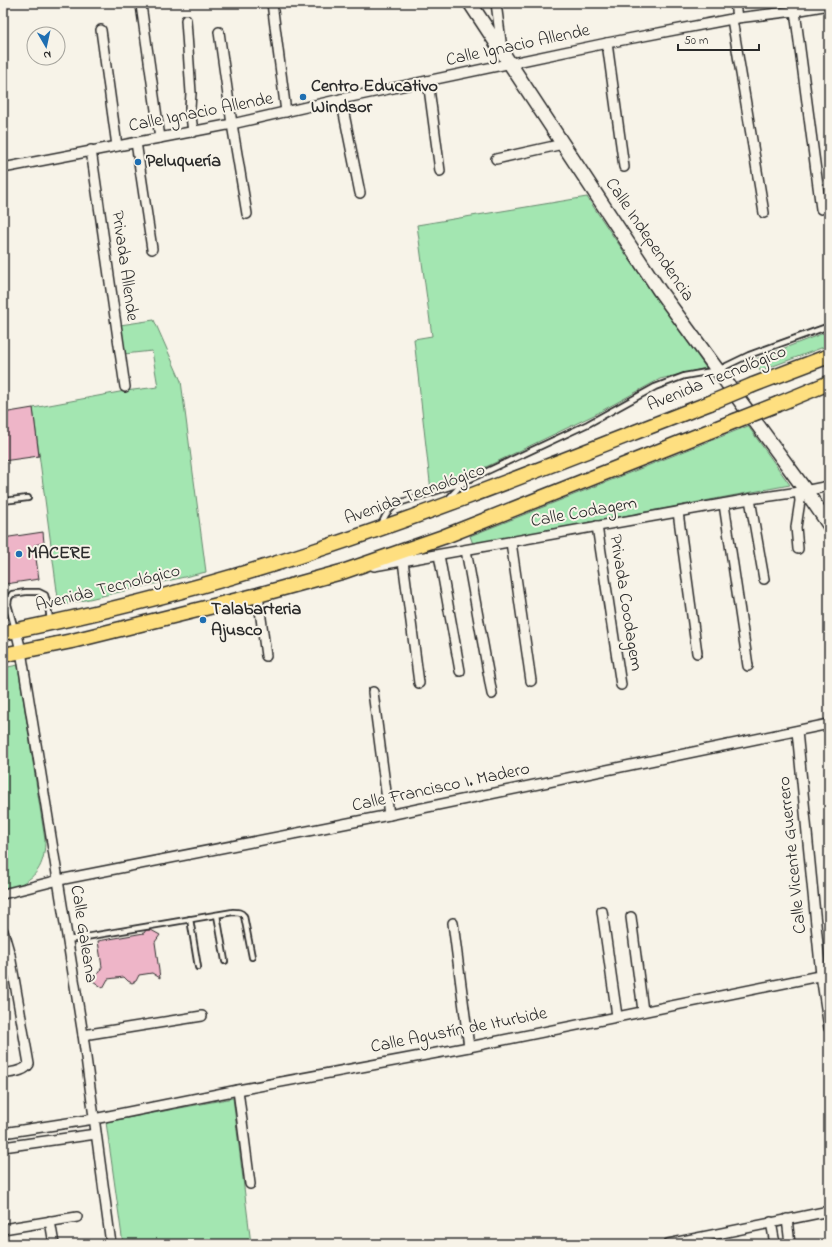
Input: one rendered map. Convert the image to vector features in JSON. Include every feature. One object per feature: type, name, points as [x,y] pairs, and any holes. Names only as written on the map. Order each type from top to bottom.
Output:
[{"type":"main road","name":"Avenida Tecnológico","points":[[9,632],[170,594],[309,553],[440,508],[829,356]]},
{"type":"main road","points":[[3,655],[72,641],[258,595],[345,571],[443,537],[829,383]]},
{"type":"street","points":[[272,3],[286,112]]},
{"type":"street","name":"Calle Independencia","points":[[470,3],[659,290],[718,370],[803,492],[829,525]]},
{"type":"street","points":[[496,3],[502,50]]},
{"type":"street","points":[[735,3],[734,19],[764,213]]},
{"type":"street","points":[[141,4],[160,138]]},
{"type":"street","name":"Calle Ignacio Allende","points":[[3,168],[232,124],[341,99],[607,43],[734,19],[794,11],[823,5]]},
{"type":"street","points":[[794,11],[821,209]]},
{"type":"street","points":[[186,20],[191,93],[190,108],[193,132]]},
{"type":"street","points":[[101,30],[117,146]]},
{"type":"street","points":[[219,32],[247,214]]},
{"type":"street","points":[[607,43],[624,167]]},
{"type":"street","points":[[428,81],[440,170]]},
{"type":"street","points":[[341,99],[360,193]]},
{"type":"street","points":[[136,142],[152,249]]},
{"type":"street","points":[[496,159],[563,144]]},
{"type":"street","name":"Privada Allende","points":[[91,150],[124,386]]},
{"type":"street","name":"Calle Codagem","points":[[345,571],[750,499],[803,492],[829,486]]},
{"type":"street","points":[[798,549],[796,527],[803,492]]},
{"type":"street","points":[[750,499],[764,579]]},
{"type":"street","points":[[724,504],[748,666]]},
{"type":"street","points":[[678,512],[697,653]]},
{"type":"street","name":"Privada Coodagem","points":[[597,526],[621,685]]},
{"type":"street","points":[[511,542],[532,681]]},
{"type":"street","points":[[466,550],[492,694]]},
{"type":"street","points":[[439,555],[460,671]]},
{"type":"street","points":[[403,561],[419,683]]},
{"type":"street","points":[[258,595],[266,656]]},
{"type":"street","name":"Calle Galeana","points":[[9,632],[21,651],[84,1035],[111,1244]]},
{"type":"street","points":[[372,692],[389,815]]},
{"type":"street","name":"Calle Francisco I. Madero","points":[[3,894],[59,880],[389,815],[829,724]]},
{"type":"street","name":"Calle Vicente Guerrero","points":[[797,731],[825,975],[829,1028]]},
{"type":"street","points":[[602,911],[617,1016]]},
{"type":"street","points":[[631,917],[643,1011]]},
{"type":"street","points":[[453,923],[469,1046]]},
{"type":"street","points":[[3,930],[29,1064],[26,1068],[20,1071],[3,1074]]},
{"type":"street","name":"Calle Agustín de Iturbide","points":[[3,1133],[94,1119],[825,975]]},
{"type":"street","points":[[84,1035],[202,1016]]},
{"type":"street","points":[[238,1090],[250,1184]]},
{"type":"street","points":[[3,1147],[96,1134]]},
{"type":"street","points":[[668,1244],[829,1211]]},
{"type":"street","points":[[3,1228],[77,1217]]},
{"type":"street","points":[[787,1219],[790,1244]]},
{"type":"street","points":[[50,1221],[54,1244]]},
{"type":"street","points":[[771,1222],[775,1244]]},
{"type":"lane","points":[[379,529],[386,513],[394,506],[464,482],[588,424],[655,387],[684,376],[718,370],[749,355],[829,326]]},
{"type":"lane","points":[[440,508],[464,482]]},
{"type":"lane","points":[[3,501],[28,498]]},
{"type":"lane","points":[[9,632],[8,604],[9,598],[12,594],[39,592],[45,595],[51,623]]},
{"type":"lane","points":[[68,940],[233,912],[242,913],[244,916],[252,957]]},
{"type":"lane","points":[[217,915],[225,961]]},
{"type":"lane","points":[[190,919],[198,966]]},
{"type":"green space","points":[[587,197],[706,368],[660,379],[594,415],[463,478],[431,491],[414,339],[432,336],[417,225]]},
{"type":"green space","points":[[154,320],[181,381],[206,572],[59,606],[33,408],[125,391],[158,387],[152,351],[124,354],[120,325]]},
{"type":"green space","points":[[829,331],[829,345],[760,371],[756,359]]},
{"type":"green space","points":[[748,426],[790,485],[473,544],[470,536]]},
{"type":"green space","points":[[18,665],[45,848],[42,861],[36,873],[31,878],[16,886],[3,888],[3,668]]},
{"type":"green space","points":[[233,1098],[251,1244],[123,1244],[106,1122]]},
{"type":"building","points":[[33,408],[39,456],[3,461],[3,413]]},
{"type":"building","name":"MACERE","points":[[43,532],[44,543],[34,545],[39,579],[6,584],[3,563],[3,538]]},
{"type":"building","points":[[146,930],[151,930],[160,935],[155,942],[160,978],[152,973],[139,975],[136,981],[132,983],[124,977],[108,979],[103,988],[93,981],[102,967],[98,941],[144,933]]},
{"type":"place","name":"Centro Educativo Windsor","points":[[303,97]]},
{"type":"place","name":"Peluquería","points":[[138,162]]},
{"type":"place","name":"MACERE","points":[[19,554]]},
{"type":"place","name":"Talabarteria Ajusco","points":[[203,620]]}]
